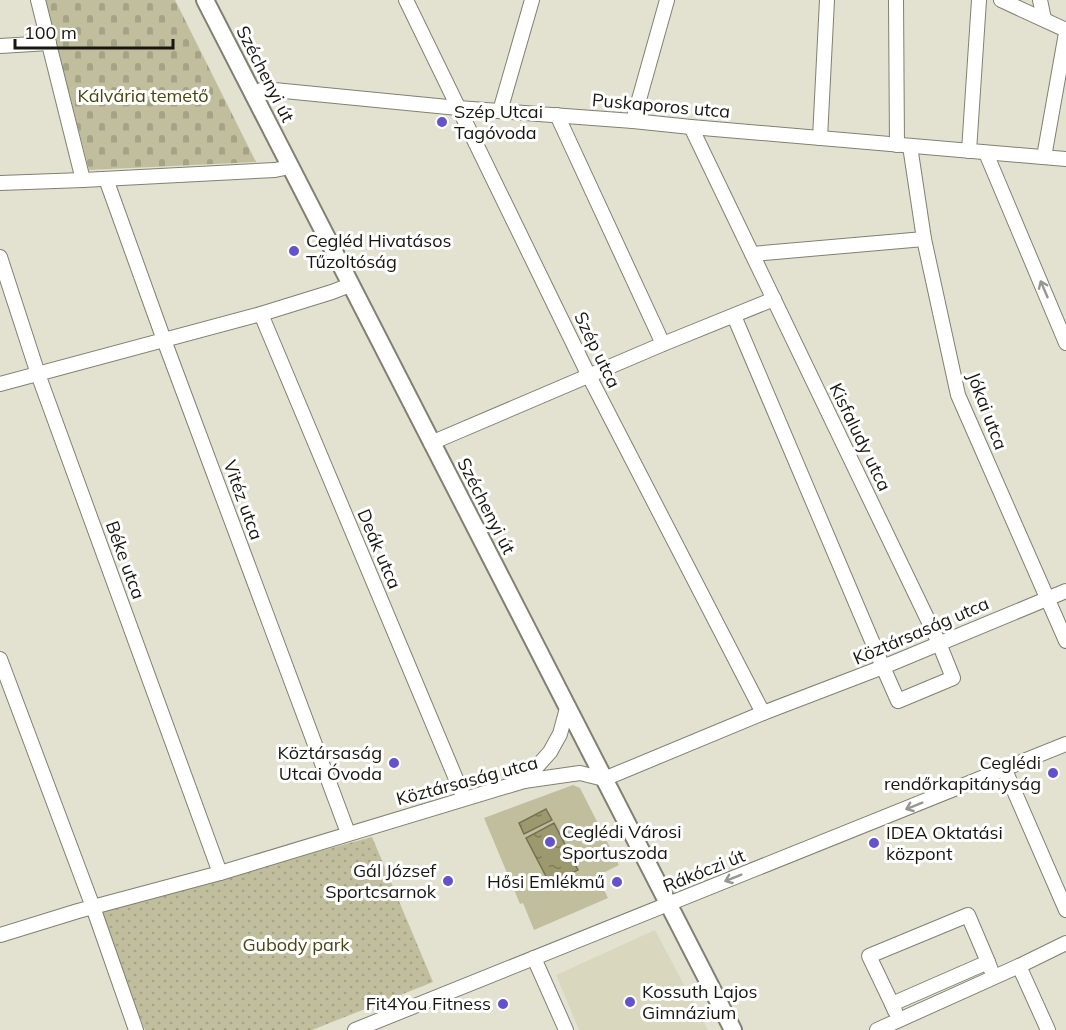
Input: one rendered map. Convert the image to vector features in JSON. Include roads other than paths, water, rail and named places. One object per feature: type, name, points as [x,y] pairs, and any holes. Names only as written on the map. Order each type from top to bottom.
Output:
[{"type":"main road","name":"Széchenyi út","points":[[205,0],[733,1030]]},
{"type":"street","points":[[38,0],[83,180]]},
{"type":"street","name":"Szép utca","points":[[406,0],[589,376],[763,713]]},
{"type":"street","points":[[500,111],[532,0]]},
{"type":"street","points":[[633,121],[667,0]]},
{"type":"street","points":[[820,138],[827,0]]},
{"type":"street","name":"Jókai utca","points":[[896,0],[904,146],[958,395],[1066,640]]},
{"type":"street","points":[[969,152],[979,0]]},
{"type":"street","points":[[1001,0],[1066,32],[1044,157]]},
{"type":"street","points":[[1040,0],[1044,20]]},
{"type":"street","points":[[0,46],[49,43]]},
{"type":"street","name":"Puskaporos utca","points":[[253,93],[264,90],[1066,159]]},
{"type":"street","points":[[557,115],[663,344]]},
{"type":"street","name":"Kisfaludy utca","points":[[691,127],[939,643],[953,678],[898,700],[882,667]]},
{"type":"street","points":[[986,153],[1066,343]]},
{"type":"street","points":[[0,183],[275,170],[291,167]]},
{"type":"street","name":"Vitéz utca","points":[[106,179],[348,833]]},
{"type":"street","points":[[752,254],[924,239]]},
{"type":"street","name":"Béke utca","points":[[0,257],[38,374],[220,873]]},
{"type":"street","points":[[0,384],[261,314],[351,285]]},
{"type":"street","points":[[431,443],[774,299]]},
{"type":"street","name":"Deák utca","points":[[261,314],[464,798]]},
{"type":"street","points":[[734,316],[882,667]]},
{"type":"street","name":"Köztársaság utca","points":[[0,935],[220,873],[524,781],[580,773],[604,779],[1066,591]]},
{"type":"street","points":[[0,659],[136,1030]]},
{"type":"street","points":[[524,781],[550,752],[559,737],[567,708]]},
{"type":"street","name":"Rákóczi út","points":[[355,1030],[1066,744]]},
{"type":"street","points":[[1005,770],[1066,910]]},
{"type":"street","points":[[899,1020],[869,956],[968,915],[995,977]]},
{"type":"street","points":[[877,1030],[1066,943]]},
{"type":"street","points":[[534,958],[566,1030]]},
{"type":"street","points":[[892,1004],[988,962]]},
{"type":"street","points":[[1019,966],[1048,1030]]},
{"type":"water","points":[[546,809],[552,820],[524,834],[519,823]]},
{"type":"water","points":[[554,823],[578,870],[550,884],[526,838]]},
{"type":"place","name":"Szép Utcai Tagóvoda","points":[[442,122]]},
{"type":"place","name":"Cegléd Hivatásos Tűzoltóság","points":[[294,251]]},
{"type":"place","name":"Köztársaság Utcai Óvoda","points":[[394,763]]},
{"type":"place","name":"Ceglédi rendőrkapitányság","points":[[1053,773]]},
{"type":"place","name":"Ceglédi Városi Sportuszoda","points":[[550,842]]},
{"type":"place","name":"IDEA Oktatási központ","points":[[874,843]]},
{"type":"place","name":"Gál József Sportcsarnok","points":[[448,881]]},
{"type":"place","name":"Hősi Emlékmű","points":[[617,882]]},
{"type":"place","name":"Kossuth Lajos Gimnázium","points":[[630,1002]]},
{"type":"place","name":"Fit4You Fitness","points":[[503,1004]]},
{"type":"park label","name":"Kálvária temető","points":[[143,96]]},
{"type":"park label","name":"Gubody park","points":[[296,945]]}]
